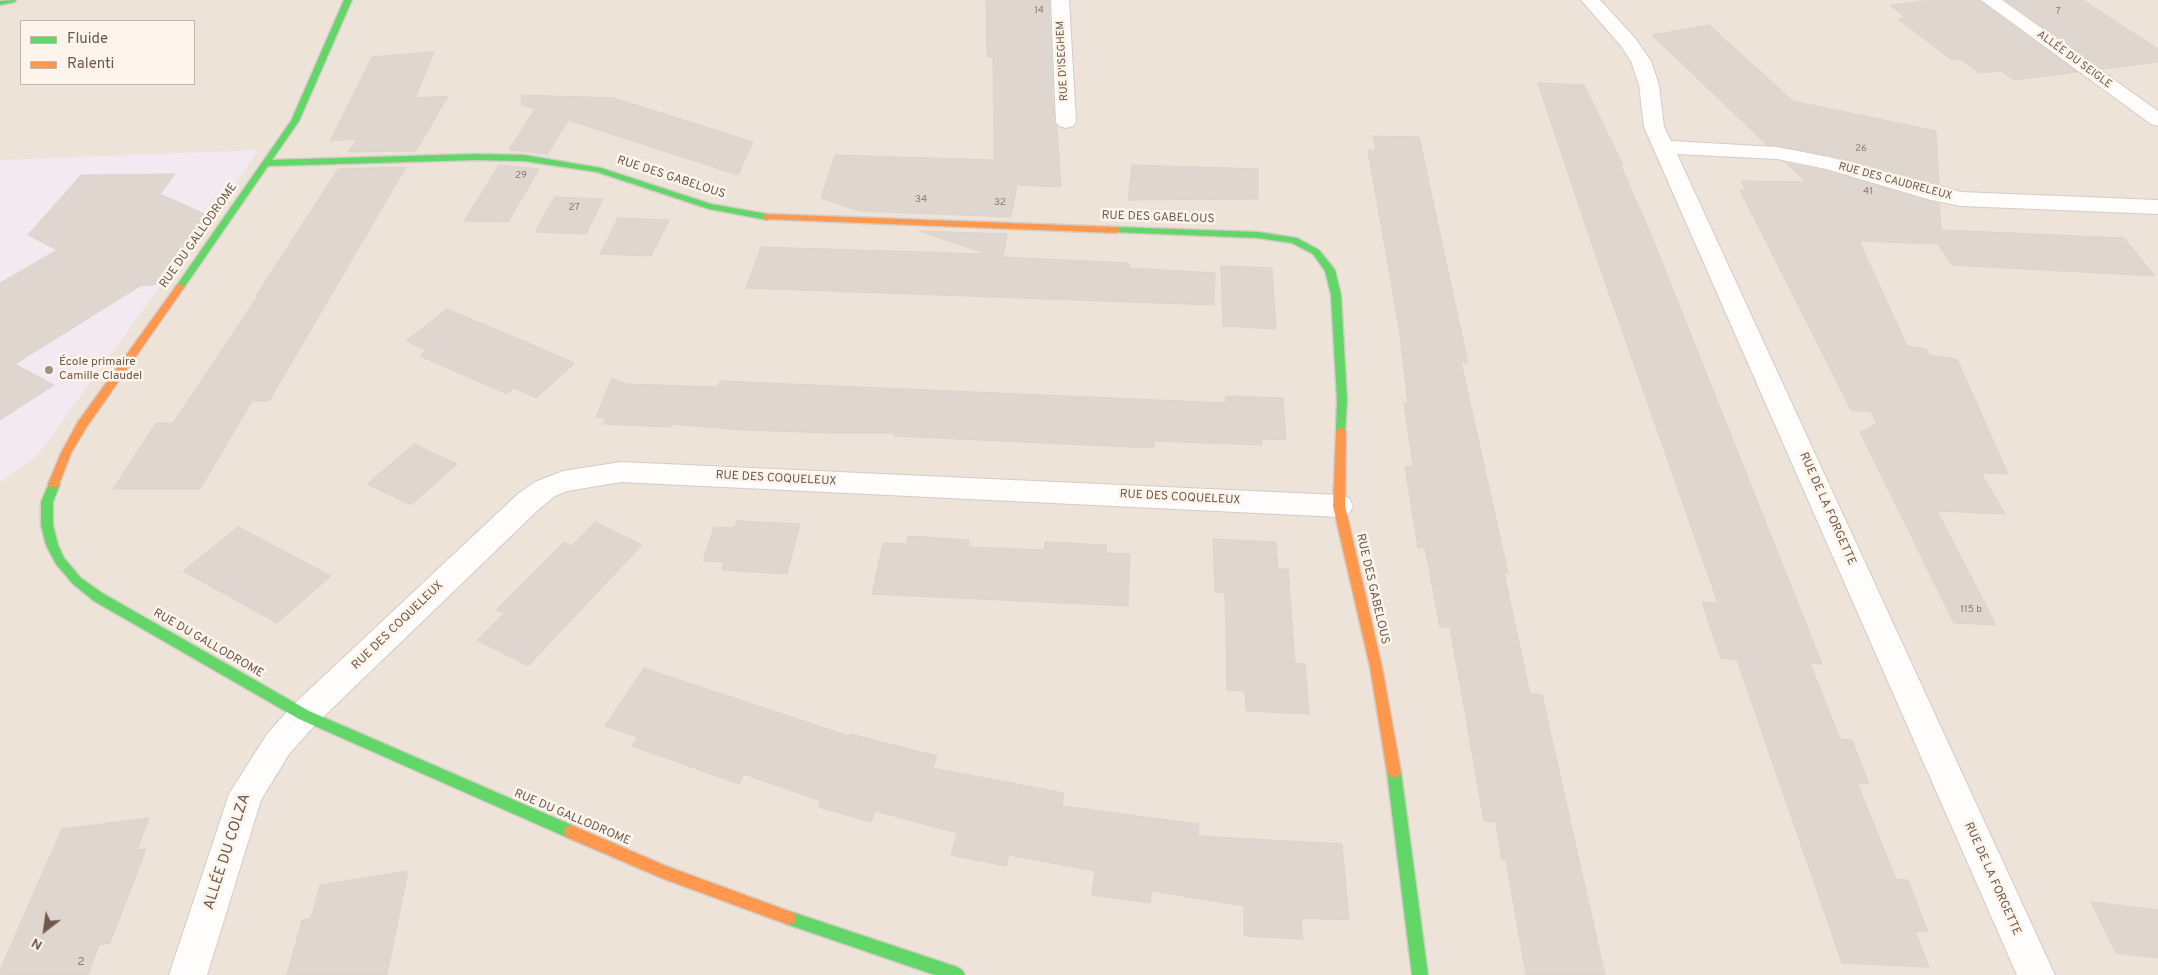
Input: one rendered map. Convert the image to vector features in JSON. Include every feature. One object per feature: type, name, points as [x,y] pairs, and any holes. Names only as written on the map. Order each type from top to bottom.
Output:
[{"type":"street","points":[[0,3],[12,0]]},
{"type":"street","name":"RUE DU GALLODROME","points":[[348,0],[295,121],[268,163],[82,425],[55,477],[47,502],[47,526],[52,545],[60,561],[77,581],[98,597],[304,715],[421,770],[664,872],[787,917],[957,975]]},
{"type":"street","name":"RUE D'ISEGHEM","points":[[1060,0],[1066,122]]},
{"type":"street","name":"RUE DE LA FORGETTE","points":[[1590,0],[1628,42],[1646,72],[1652,118],[1664,147],[2036,975]]},
{"type":"street","name":"ALLÉE DU SEIGLE","points":[[1990,0],[2158,120]]},
{"type":"street","name":"RUE DES CAUDRELEUX","points":[[1664,147],[1777,153],[1828,164],[1960,199],[2158,207]]},
{"type":"street","name":"RUE DES GABELOUS","points":[[268,163],[475,157],[524,158],[598,170],[708,206],[780,218],[1258,235],[1294,240],[1316,252],[1334,280],[1342,400],[1339,506],[1378,676],[1397,791],[1420,975]]},
{"type":"street","name":"RUE DES COQUELEUX","points":[[304,715],[529,501],[545,489],[563,481],[591,475],[631,472],[1339,506]]},
{"type":"street","name":"ALLÉE DU COLZA","points":[[188,975],[246,794],[278,744],[304,715]]},
{"type":"shaded area","points":[[0,0],[2158,0],[2158,975],[0,975]]},
{"type":"shaded area","name":"École primaire Camille Claudel","points":[[259,150],[37,456],[0,482],[0,160]]},
{"type":"building","points":[[986,0],[1049,0],[1054,122],[1057,127],[1061,187],[1017,185],[1011,217],[860,211],[821,198],[835,155],[994,160],[993,57],[987,57]]},
{"type":"building","points":[[1933,0],[1979,0],[2077,72],[2014,80],[2001,71],[1979,73],[1960,59],[1952,60],[1898,19],[1906,18],[1890,5]]},
{"type":"building","points":[[2005,0],[2083,0],[2158,49],[2158,62],[2102,69]]},
{"type":"building","points":[[1709,25],[1793,101],[1936,131],[1939,184],[1829,155],[1767,145],[1652,35]]},
{"type":"building","points":[[434,52],[415,98],[448,96],[416,151],[348,152],[357,139],[330,141],[372,57]]},
{"type":"building","points":[[1538,83],[1584,85],[1623,165],[1620,164],[1652,237],[1822,664],[1810,663],[1840,739],[1852,740],[1869,784],[1857,783],[1896,879],[1908,880],[1928,932],[1915,931],[1929,967],[1842,963],[1737,660],[1721,658],[1711,630],[1702,602],[1718,603],[1597,259]]},
{"type":"building","points":[[522,95],[614,98],[753,142],[738,175],[568,120],[548,154],[509,150],[535,109],[521,104]]},
{"type":"building","points":[[1373,136],[1419,137],[1468,363],[1461,362],[1508,573],[1504,573],[1530,694],[1542,695],[1605,975],[1526,975],[1506,860],[1502,860],[1496,822],[1484,821],[1450,627],[1440,627],[1425,548],[1418,548],[1405,466],[1413,466],[1404,403],[1408,403],[1399,328],[1368,150],[1376,150]]},
{"type":"building","points":[[1786,163],[1826,171],[1939,204],[1941,230],[2124,238],[2155,276],[1952,265],[1938,244],[1859,241],[1907,346],[1926,349],[1929,355],[1957,359],[2008,474],[1981,473],[2005,514],[1937,511],[1996,625],[1954,623],[1860,432],[1877,424],[1871,412],[1851,410],[1740,190],[1746,190],[1741,181],[1806,182]]},
{"type":"building","points":[[499,165],[539,169],[508,222],[464,221]]},
{"type":"building","points":[[1132,165],[1258,169],[1258,199],[1128,200]]},
{"type":"building","points":[[406,167],[269,401],[252,401],[200,489],[113,489],[156,423],[173,423],[258,296],[256,296],[338,169]]},
{"type":"building","points":[[175,174],[160,194],[209,216],[160,284],[140,286],[15,364],[54,385],[0,420],[0,283],[57,250],[28,235],[81,175]]},
{"type":"building","points":[[555,197],[603,199],[586,234],[535,232]]},
{"type":"building","points":[[618,218],[669,220],[651,256],[600,254]]},
{"type":"building","points":[[919,231],[1007,234],[1003,257],[1129,263],[1129,268],[1215,273],[1214,305],[746,288],[761,247],[987,254]]},
{"type":"building","points":[[1221,266],[1272,268],[1276,329],[1223,326]]},
{"type":"building","points":[[447,309],[575,363],[536,398],[514,388],[507,394],[420,356],[426,350],[406,341]]},
{"type":"building","points":[[612,378],[626,384],[718,387],[720,381],[1226,403],[1226,396],[1283,398],[1286,440],[1262,439],[1262,445],[1154,441],[1154,448],[894,436],[895,433],[742,430],[672,424],[670,427],[603,424],[606,418],[596,417]]},
{"type":"building","points":[[414,444],[457,464],[411,505],[367,484]]},
{"type":"building","points":[[737,521],[800,524],[787,574],[722,570],[724,562],[703,561],[714,527],[734,528]]},
{"type":"building","points":[[595,522],[642,545],[528,666],[477,640],[504,613],[496,610],[564,542],[571,546]]},
{"type":"building","points":[[238,527],[331,576],[277,623],[183,571]]},
{"type":"building","points":[[908,536],[969,540],[968,547],[1044,550],[1045,542],[1107,545],[1106,553],[1130,554],[1128,606],[872,594],[883,543],[907,544]]},
{"type":"building","points":[[1213,539],[1276,542],[1278,569],[1288,569],[1295,663],[1305,664],[1309,714],[1246,711],[1245,691],[1227,690],[1225,593],[1215,592]]},
{"type":"building","points":[[644,668],[849,736],[851,734],[937,756],[933,768],[1064,793],[1062,806],[1199,824],[1198,836],[1342,844],[1349,920],[1301,918],[1303,939],[1244,936],[1244,906],[1152,891],[1150,903],[1092,895],[1095,871],[1009,855],[1006,866],[951,855],[957,833],[875,811],[871,822],[818,807],[821,801],[744,774],[739,784],[632,746],[638,737],[605,726]]},
{"type":"building","points":[[149,818],[137,850],[146,849],[110,943],[99,945],[88,975],[0,975],[0,970],[62,829]]},
{"type":"building","points":[[408,871],[387,975],[287,975],[302,920],[311,918],[320,885]]},
{"type":"building","points":[[2091,902],[2158,910],[2158,958],[2116,953]]},
{"type":"traffic: fast","points":[[0,3],[12,0]]},
{"type":"traffic: fast","points":[[180,287],[295,121],[348,0]]},
{"type":"traffic: fast","points":[[268,163],[475,157],[524,158],[598,170],[709,206],[767,217]]},
{"type":"traffic: fast","points":[[1116,230],[1258,235],[1294,240],[1316,252],[1330,270],[1336,295],[1342,400],[1341,431]]},
{"type":"traffic: fast","points":[[54,484],[47,502],[47,525],[52,545],[60,561],[77,581],[98,597],[304,715],[571,832]]},
{"type":"traffic: fast","points":[[1394,772],[1420,975]]},
{"type":"traffic: fast","points":[[789,918],[957,975]]},
{"type":"traffic: slow","points":[[767,217],[1116,230]]},
{"type":"traffic: slow","points":[[54,484],[66,453],[82,425],[180,287]]},
{"type":"traffic: slow","points":[[1341,431],[1339,506],[1376,667],[1394,772]]},
{"type":"traffic: slow","points":[[571,832],[664,872],[789,918]]},
{"type":"place","name":"École primaire Camille Claudel","points":[[49,370]]}]
